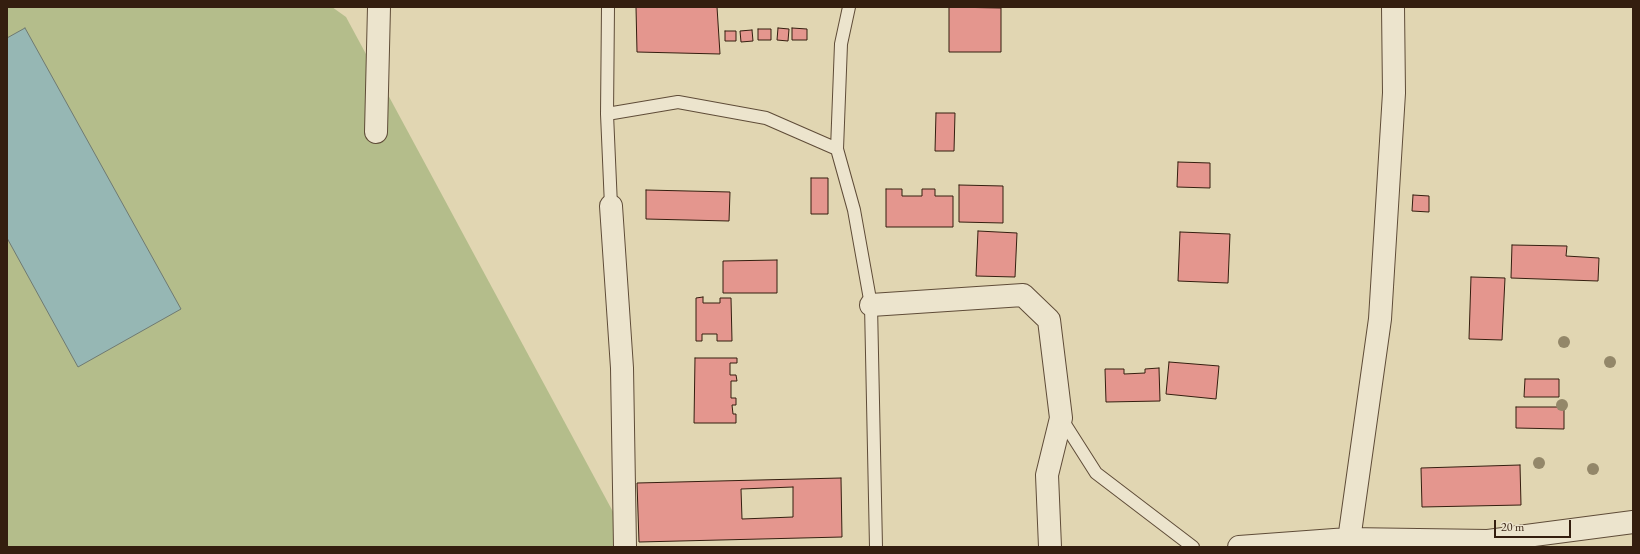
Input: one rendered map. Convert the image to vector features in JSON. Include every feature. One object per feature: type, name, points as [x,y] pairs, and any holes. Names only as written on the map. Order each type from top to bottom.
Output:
[{"type":"street","points":[[376,132],[379,7]]},
{"type":"street","points":[[1348,543],[1380,318],[1394,93],[1393,7]]},
{"type":"street","points":[[611,206],[622,368],[625,547]]},
{"type":"street","points":[[870,304],[1023,295],[1049,320],[1061,418],[1048,475],[1050,547]]},
{"type":"street","points":[[1239,547],[1348,543],[1488,541],[1633,522]]},
{"type":"lane","points":[[608,7],[607,114],[611,206]]},
{"type":"lane","points":[[850,7],[841,44],[837,149],[854,210],[870,304],[876,547]]},
{"type":"lane","points":[[607,114],[678,102],[766,118],[837,149]]},
{"type":"lane","points":[[1061,418],[1096,473],[1193,547]]},
{"type":"green space","points":[[7,7],[332,7],[346,17],[632,547],[7,547]]},
{"type":"water","points":[[25,28],[181,309],[78,367],[7,238],[7,38]]},
{"type":"building","points":[[636,7],[717,7],[720,54],[637,52]]},
{"type":"building","points":[[949,7],[1001,8],[1001,52],[949,52]]},
{"type":"building","points":[[778,28],[789,29],[788,41],[777,40]]},
{"type":"building","points":[[792,28],[807,29],[807,40],[792,40]]},
{"type":"building","points":[[758,29],[771,29],[771,40],[758,40]]},
{"type":"building","points":[[752,30],[753,41],[741,42],[740,31]]},
{"type":"building","points":[[725,31],[736,31],[736,41],[725,41]]},
{"type":"building","points":[[936,113],[955,113],[954,151],[935,151]]},
{"type":"building","points":[[1178,162],[1210,163],[1210,188],[1177,187]]},
{"type":"building","points":[[811,178],[828,178],[828,214],[811,214]]},
{"type":"building","points":[[959,185],[1003,186],[1003,223],[959,222]]},
{"type":"building","points":[[886,189],[902,189],[902,196],[922,196],[922,189],[935,189],[935,196],[953,196],[953,227],[886,227]]},
{"type":"building","points":[[646,190],[730,192],[729,221],[646,219]]},
{"type":"building","points":[[1413,195],[1429,196],[1429,212],[1412,211]]},
{"type":"building","points":[[978,231],[1017,233],[1015,277],[976,276]]},
{"type":"building","points":[[1180,232],[1230,234],[1228,283],[1178,281]]},
{"type":"building","points":[[1512,245],[1567,246],[1566,256],[1599,258],[1598,281],[1511,278]]},
{"type":"building","points":[[777,260],[777,293],[723,293],[723,261]]},
{"type":"building","points":[[1471,277],[1505,278],[1502,340],[1469,339]]},
{"type":"building","points":[[703,297],[703,303],[720,303],[720,298],[731,298],[732,341],[717,341],[717,334],[702,334],[702,341],[696,341],[696,298]]},
{"type":"building","points":[[695,358],[737,358],[737,363],[730,363],[730,375],[736,375],[737,381],[731,381],[731,398],[736,398],[736,405],[732,405],[733,414],[736,414],[736,423],[694,423]]},
{"type":"building","points":[[1169,362],[1219,366],[1216,399],[1166,394]]},
{"type":"building","points":[[1159,368],[1160,401],[1106,402],[1105,369],[1124,369],[1124,374],[1145,373],[1145,369]]},
{"type":"building","points":[[1525,379],[1559,379],[1559,397],[1524,397]]},
{"type":"building","points":[[1516,407],[1564,407],[1564,429],[1516,428]]},
{"type":"building","points":[[1520,465],[1521,505],[1422,507],[1421,468]]},
{"type":"building","points":[[841,478],[842,537],[639,542],[637,483]]},
{"type":"building","points":[[793,487],[793,517],[742,519],[741,489]]}]
